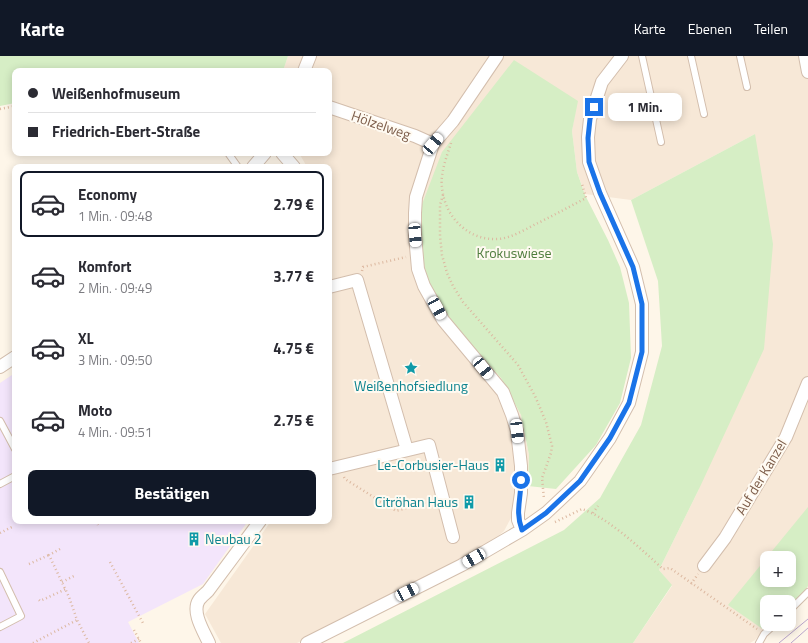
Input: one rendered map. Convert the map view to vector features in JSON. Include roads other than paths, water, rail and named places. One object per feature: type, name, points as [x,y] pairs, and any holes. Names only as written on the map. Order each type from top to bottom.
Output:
[{"type":"street","points":[[305,68],[310,56]]},
{"type":"street","points":[[497,56],[453,120],[433,144],[416,198],[415,235],[418,269],[424,286],[443,320],[503,392],[517,431],[521,466],[518,520],[522,530]]},
{"type":"street","points":[[307,643],[462,564],[522,530],[546,513],[580,481],[610,438],[629,403],[642,352],[642,304],[633,267],[600,193],[589,162],[588,138],[590,119],[602,82],[622,56]]},
{"type":"street","points":[[805,56],[808,72]]},
{"type":"street","name":"Hölzelweg","points":[[332,108],[415,136],[433,144]]},
{"type":"street","points":[[256,164],[262,156]]},
{"type":"street","points":[[285,156],[291,164]]},
{"type":"street","points":[[332,286],[357,280],[407,450]]},
{"type":"street","points":[[0,367],[12,359]]},
{"type":"street","name":"Auf der Kanzel","points":[[704,566],[725,538],[786,437],[808,383]]},
{"type":"street","points":[[335,468],[429,445],[453,537]]},
{"type":"street","points":[[209,643],[200,625],[196,609],[198,601],[208,591],[258,524]]},
{"type":"lane","points":[[642,56],[661,142]]},
{"type":"lane","points":[[692,56],[704,114]]},
{"type":"lane","points":[[740,56],[747,87]]},
{"type":"lane","points":[[0,421],[12,443]]},
{"type":"lane","points":[[0,484],[12,478]]},
{"type":"lane","points":[[0,572],[21,616],[1,628]]},
{"type":"lane","points":[[796,604],[808,592]]},
{"type":"lane","points":[[759,643],[767,631]]},
{"type":"tram line","points":[[779,643],[808,619]]},
{"type":"tram line","points":[[791,643],[808,628]]},
{"type":"place","name":"Weißenhofsiedlung","points":[[411,368]]},
{"type":"place","name":"Le-Corbusier-Haus","points":[[500,465]]},
{"type":"place","name":"Citröhan Haus","points":[[469,502]]},
{"type":"place","name":"Neubau 2","points":[[194,539]]},
{"type":"park label","name":"Krokuswiese","points":[[514,253]]}]
